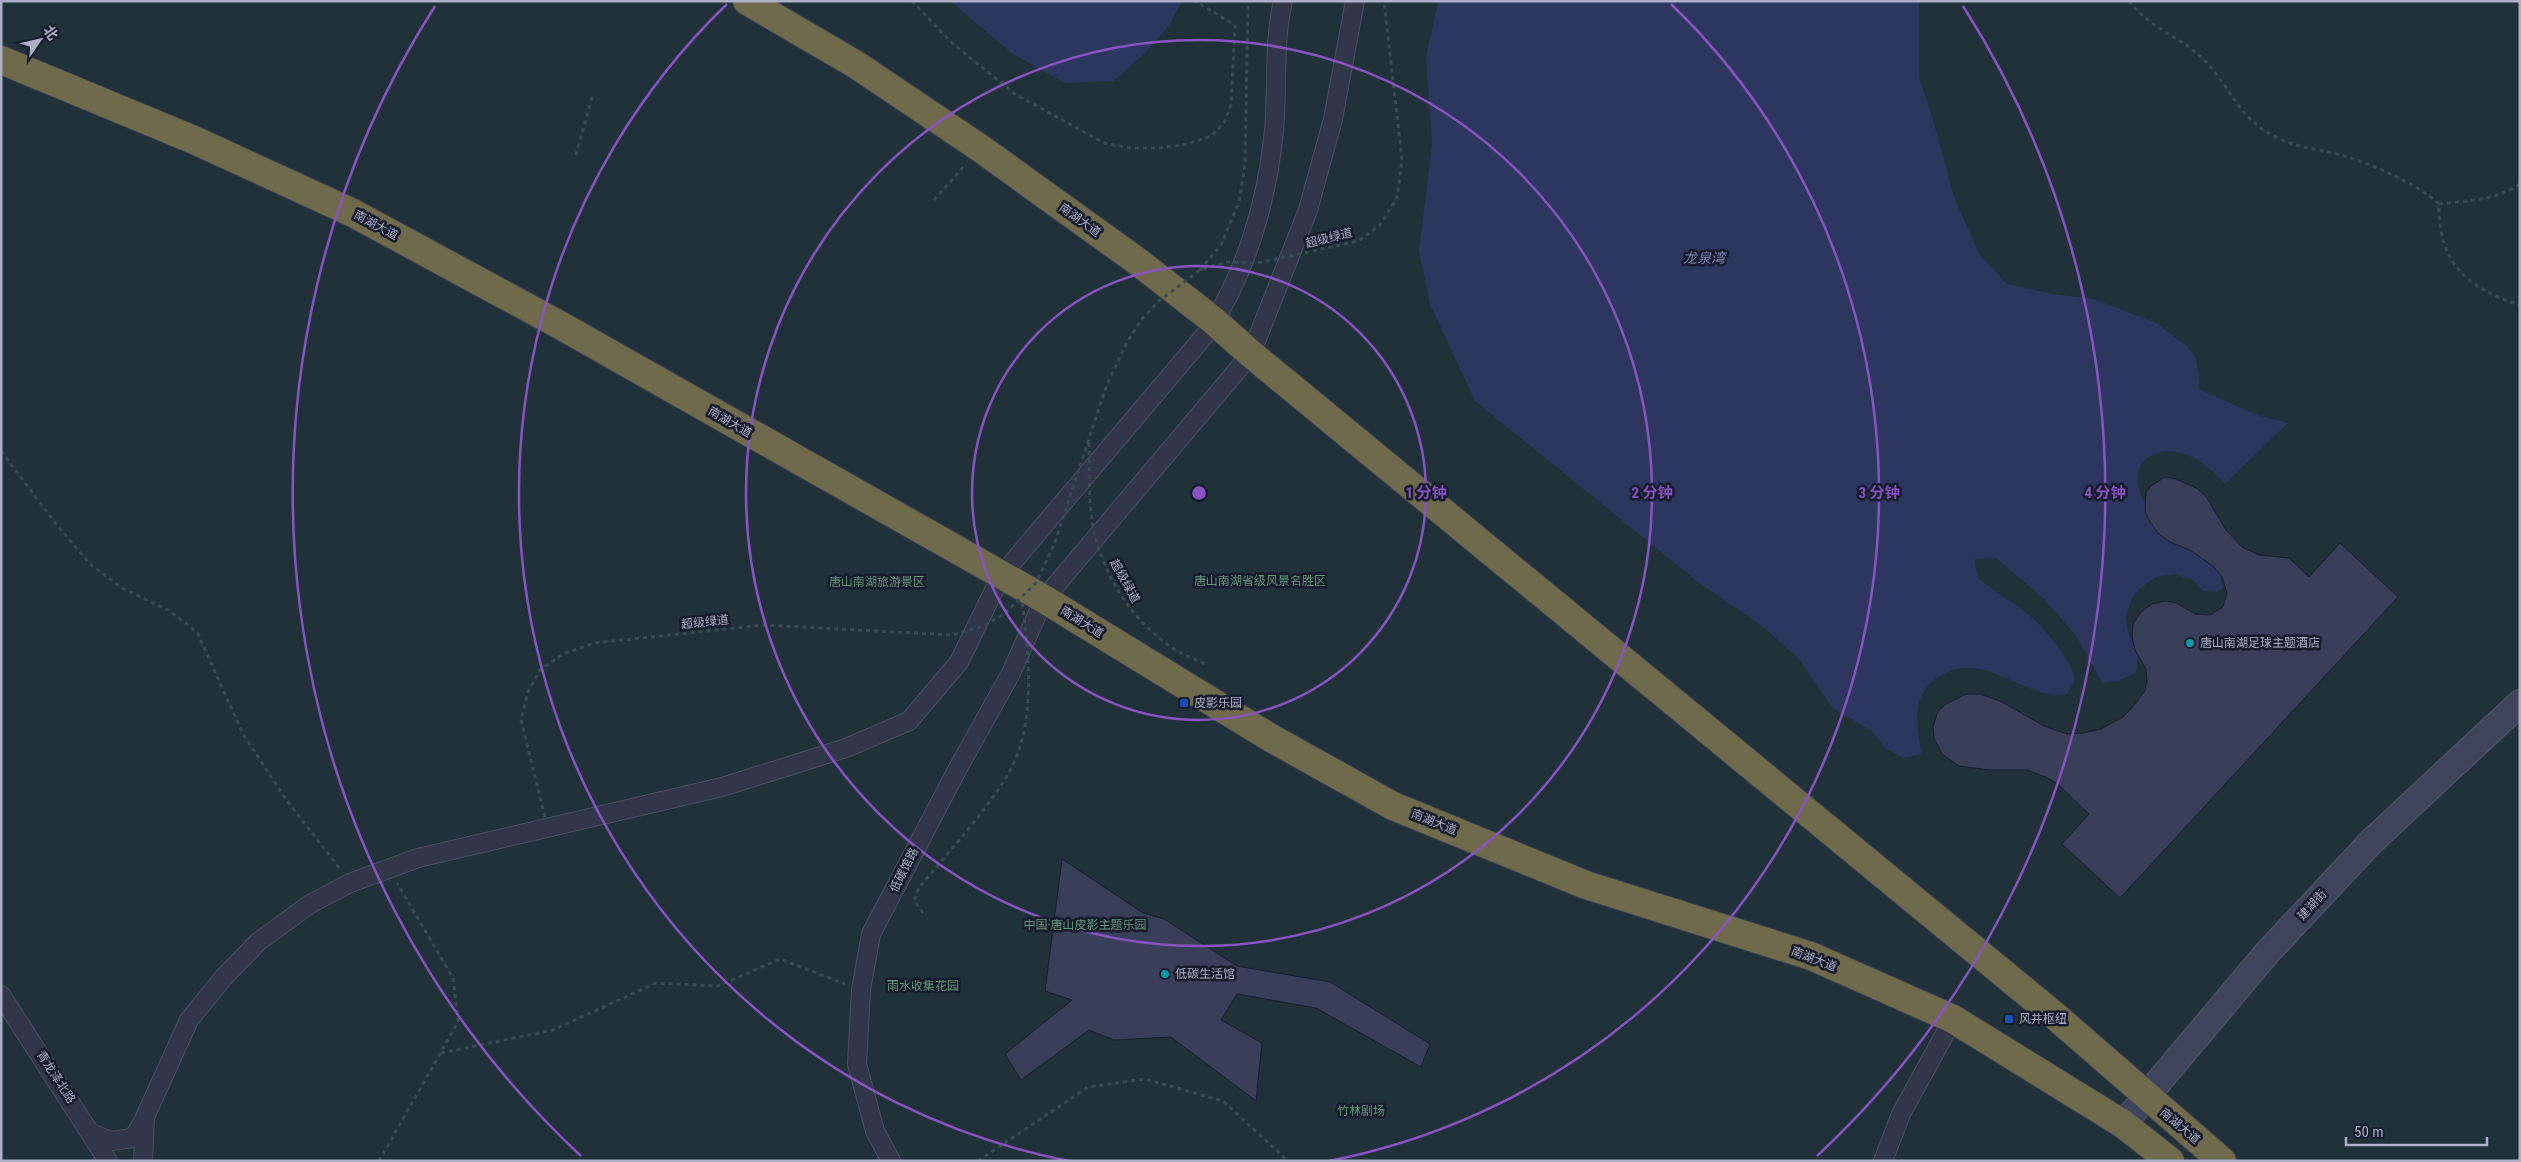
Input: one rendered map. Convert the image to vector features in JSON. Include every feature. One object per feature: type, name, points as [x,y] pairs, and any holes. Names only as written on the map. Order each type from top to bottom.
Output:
[{"type":"highway","name":"南湖大道","points":[[746,1],[855,64],[980,148],[1137,261],[1214,321],[1251,354],[2047,1009],[2146,1097],[2222,1161]]},
{"type":"highway","name":"南湖大道","points":[[1,60],[194,140],[353,213],[558,324],[1001,576],[1033,599],[1271,738],[1393,806],[1586,885],[1811,956],[1953,1019],[2123,1124],[2170,1161]]},
{"type":"street","points":[[93,1134],[111,1141],[133,1138],[145,1117],[189,1020],[223,978],[258,942],[310,904],[350,883],[388,867],[418,858],[722,787],[846,748],[909,721],[959,662],[1001,576],[1214,321],[1228,298],[1252,234],[1268,178],[1274,130],[1278,22],[1283,1]]},
{"type":"street","name":"低碳馆路","points":[[891,1161],[876,1130],[857,1064],[861,990],[871,934],[957,770],[1011,673],[1033,599],[1251,354],[1308,210],[1333,119],[1355,1]]},
{"type":"street","name":"建湖街","points":[[2123,1124],[2267,953],[2371,842],[2520,703]]},
{"type":"street","name":"青龙泽北路","points":[[1,994],[93,1134],[108,1161]]},
{"type":"street","points":[[1883,1161],[1901,1114],[1953,1019]]},
{"type":"street","points":[[143,1161],[145,1117]]},
{"type":"path","points":[[912,1],[952,43],[1015,94],[1104,143],[1130,148],[1161,148],[1187,144],[1211,136],[1224,123],[1231,105],[1236,25],[1195,1]]},
{"type":"path","name":"超级绿道","points":[[545,817],[522,720],[528,692],[540,670],[563,654],[594,643],[764,625],[952,635],[981,627],[1033,599],[1036,583],[1054,546],[1106,387],[1126,344],[1141,320],[1159,301],[1200,270],[1221,245],[1239,202],[1245,166],[1248,1]]},
{"type":"path","name":"超级绿道","points":[[1200,270],[1227,262],[1258,263],[1358,241],[1380,225],[1397,198],[1402,160],[1384,1]]},
{"type":"path","points":[[2129,1],[2153,26],[2184,44],[2206,62],[2247,119],[2277,138],[2306,149],[2340,155],[2426,192],[2439,204],[2439,228],[2447,254],[2468,281],[2520,305]]},
{"type":"path","points":[[576,155],[592,98]]},
{"type":"path","points":[[934,200],[980,148]]},
{"type":"path","points":[[2439,204],[2486,198],[2509,192],[2520,184]]},
{"type":"path","name":"超级绿道","points":[[1089,440],[1090,503],[1100,550],[1107,572],[1134,614],[1152,632],[1173,648],[1205,664]]},
{"type":"path","points":[[1,451],[56,524],[90,564],[122,588],[168,610],[197,632],[243,734],[285,798],[350,883]]},
{"type":"path","points":[[923,913],[914,900],[919,888],[1000,787],[1020,748],[1028,707],[1028,644],[1033,599]]},
{"type":"path","points":[[379,1161],[458,1022],[453,978],[388,867]]},
{"type":"path","points":[[442,1053],[552,1030],[656,983],[718,986],[780,959],[861,990]]},
{"type":"path","points":[[978,1161],[1088,1087],[1145,1079],[1223,1101],[1288,1161]]},
{"type":"green space","name":"唐山南湖旅游景区","points":[[1,1],[2520,1],[2520,1161],[1,1161]]},
{"type":"water","points":[[950,1],[1182,1],[1170,24],[1144,54],[1114,81],[1065,83],[1013,54]]},
{"type":"water","name":"龙泉湾","points":[[1438,1],[1919,1],[1919,78],[1932,116],[1954,197],[1979,254],[2007,284],[2053,294],[2094,299],[2156,323],[2187,346],[2196,358],[2200,390],[2260,416],[2288,423],[2225,484],[2201,462],[2181,453],[2159,452],[2149,457],[2141,465],[2138,474],[2138,484],[2146,505],[2152,514],[2165,530],[2176,539],[2199,552],[2215,565],[2223,587],[2218,592],[2203,591],[2194,581],[2175,574],[2156,577],[2139,589],[2131,600],[2126,618],[2128,631],[2138,657],[2136,673],[2120,680],[2102,683],[2077,637],[2045,600],[1996,558],[1975,559],[1977,577],[2030,616],[2045,630],[2059,648],[2073,672],[2074,681],[2072,686],[2067,694],[2051,694],[2035,690],[1988,671],[1973,668],[1957,669],[1940,676],[1930,684],[1920,701],[1918,721],[1921,754],[1903,758],[1885,748],[1873,732],[1832,707],[1798,658],[1762,626],[1698,582],[1475,401],[1430,304],[1419,251],[1432,143],[1426,57]]},
{"type":"building","points":[[2165,477],[2176,479],[2198,489],[2207,498],[2226,530],[2242,547],[2259,555],[2289,558],[2309,577],[2340,543],[2398,597],[2120,898],[2062,844],[2089,814],[2059,785],[2046,777],[2027,770],[1990,770],[1959,766],[1942,754],[1934,738],[1933,727],[1938,711],[1946,704],[1966,694],[1980,694],[2000,701],[2044,726],[2067,734],[2101,729],[2123,717],[2131,709],[2145,691],[2147,680],[2146,669],[2135,650],[2132,636],[2133,624],[2141,612],[2152,604],[2166,601],[2176,603],[2195,614],[2210,615],[2223,607],[2227,593],[2222,577],[2213,566],[2190,550],[2170,542],[2159,534],[2150,522],[2145,511],[2146,493],[2151,486]]},
{"type":"building","name":"低碳生活馆","points":[[1062,859],[1143,913],[1164,919],[1237,966],[1330,982],[1430,1044],[1421,1067],[1316,1008],[1237,994],[1221,1020],[1262,1043],[1256,1101],[1171,1037],[1114,1040],[1089,1030],[1021,1080],[1005,1054],[1072,1000],[1045,991]]},
{"type":"place","name":"唐山南湖足球主题酒店","points":[[2190,643]]},
{"type":"place","name":"皮影乐园","points":[[1184,703]]},
{"type":"place","name":"低碳生活馆","points":[[1165,974]]},
{"type":"place","name":"风井枢纽","points":[[2009,1019]]},
{"type":"park label","name":"唐山南湖省级风景名胜区","points":[[1260,581]]},
{"type":"park label","name":"中国·唐山皮影主题乐园","points":[[1085,925]]},
{"type":"park label","name":"雨水收集花园","points":[[923,986]]},
{"type":"park label","name":"竹林剧场","points":[[1361,1111]]}]
